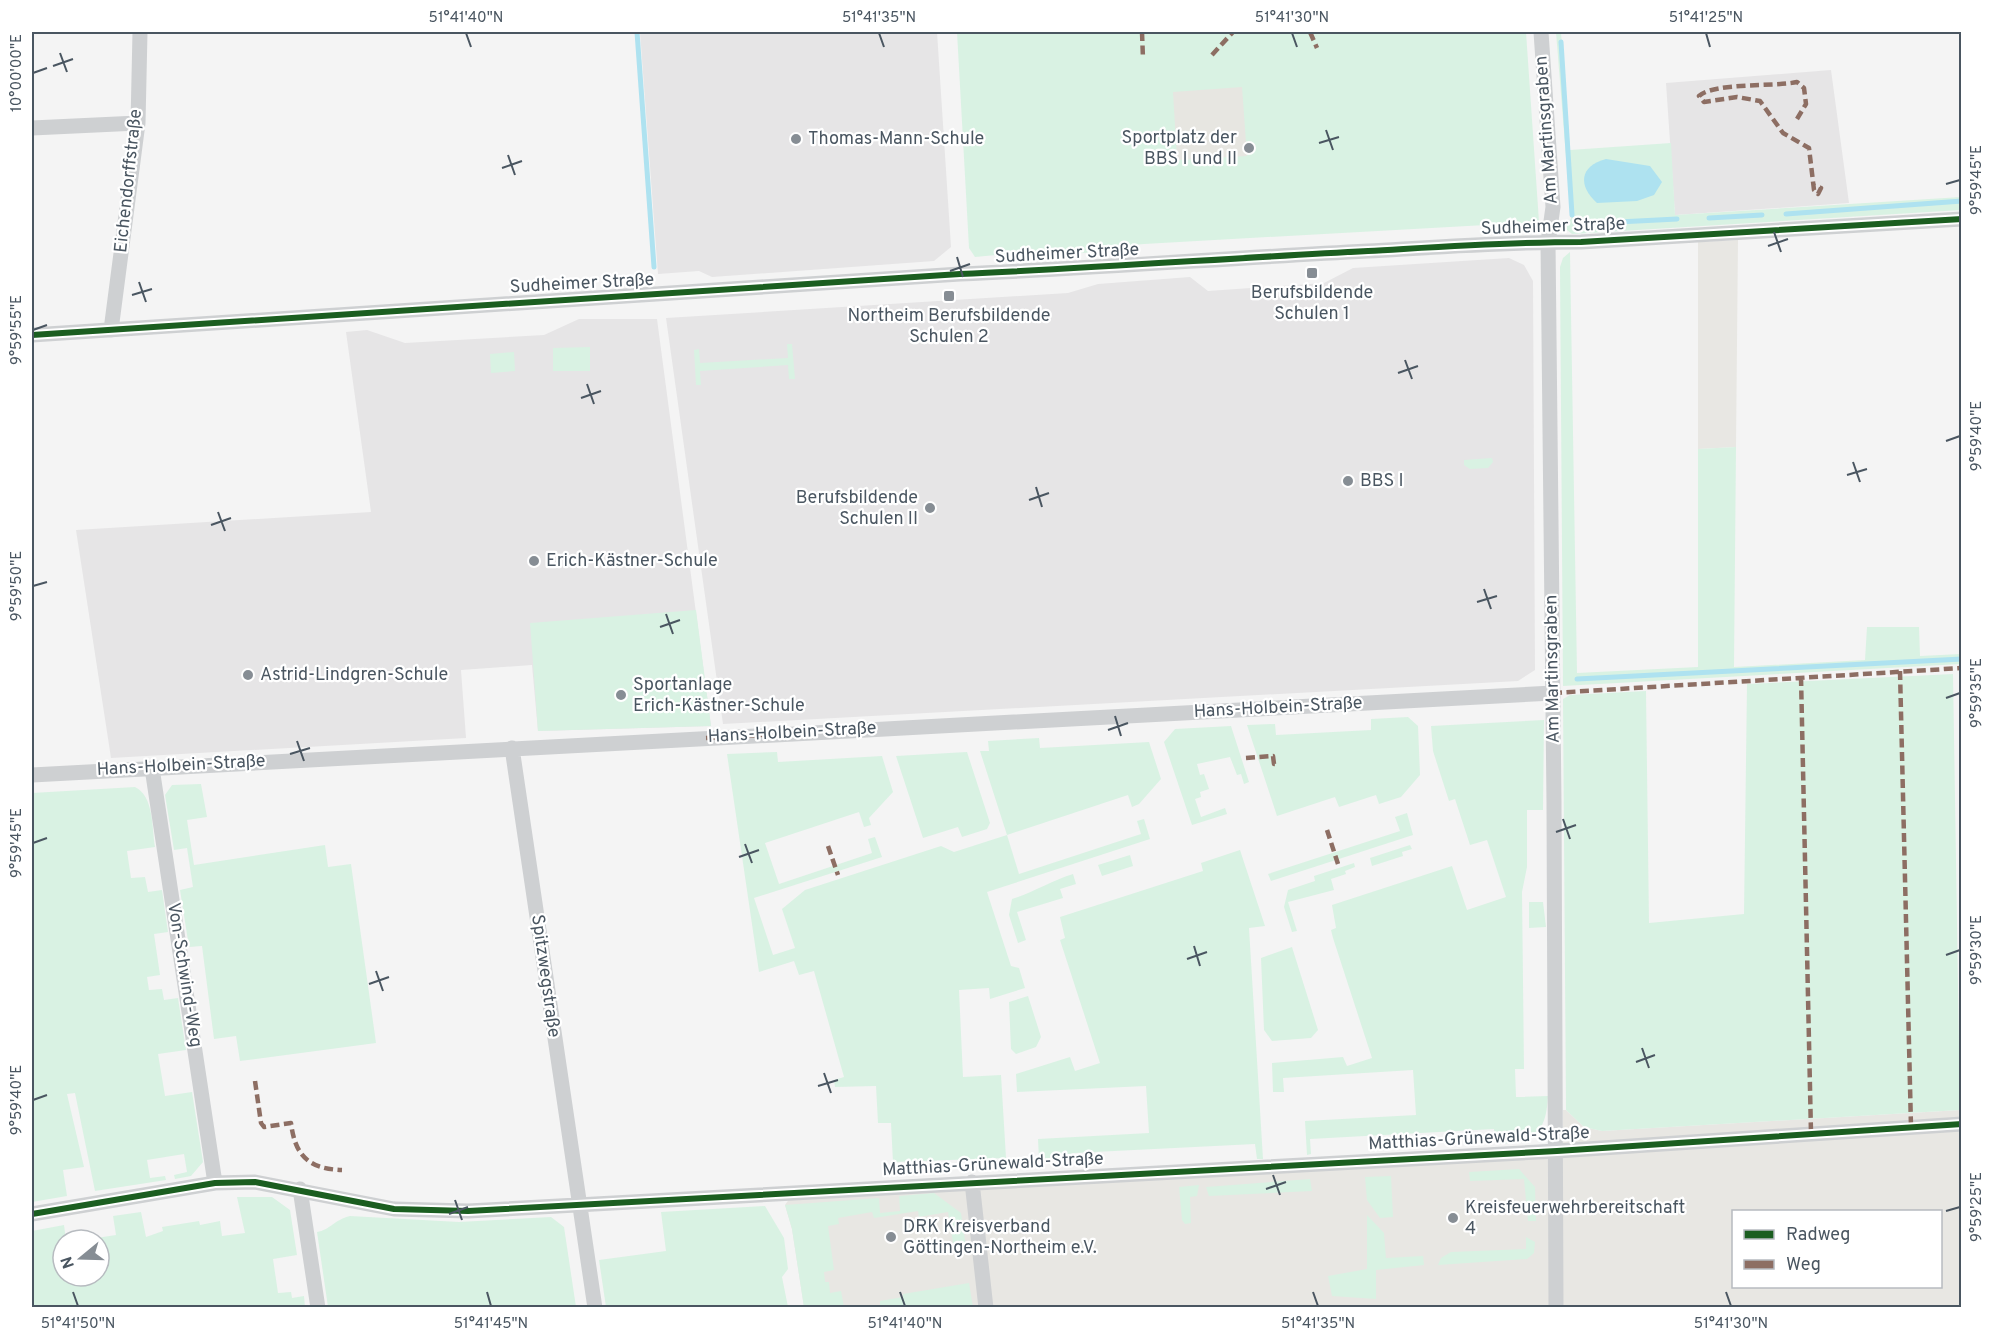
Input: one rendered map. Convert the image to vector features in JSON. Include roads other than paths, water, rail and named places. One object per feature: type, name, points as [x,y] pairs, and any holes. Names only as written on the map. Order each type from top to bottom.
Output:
[{"type":"street","name":"Eichendorffstraße","points":[[111,330],[138,123],[140,32]]},
{"type":"street","name":"Am Martinsgraben","points":[[1541,32],[1553,207],[1548,242],[1557,1151],[1556,1308]]},
{"type":"street","points":[[32,128],[138,123]]},
{"type":"street","name":"Sudheimer Straße","points":[[32,335],[960,274],[1100,268],[1189,260],[1962,219]]},
{"type":"street","name":"Hans-Holbein-Straße","points":[[32,775],[1553,693]]},
{"type":"street","name":"Spitzwegstraße","points":[[512,748],[595,1308]]},
{"type":"street","name":"Von-Schwind-Weg","points":[[152,768],[215,1183]]},
{"type":"street","name":"Matthias-Grünewald-Straße","points":[[32,1214],[215,1183],[255,1182],[300,1189],[344,1200],[423,1211],[579,1205],[1557,1151],[1962,1124]]},
{"type":"street","points":[[972,1182],[986,1308]]},
{"type":"street","points":[[300,1189],[318,1308]]},
{"type":"water","points":[[1606,159],[1650,166],[1662,182],[1654,195],[1637,201],[1597,203],[1587,190],[1584,177],[1591,166]]},
{"type":"waterway","points":[[637,32],[654,267]]},
{"type":"waterway","points":[[1561,42],[1572,215]]},
{"type":"waterway","points":[[1786,214],[1962,201]]},
{"type":"waterway","points":[[1709,218],[1762,215]]},
{"type":"waterway","points":[[1579,224],[1677,219]]},
{"type":"waterway","points":[[1577,679],[1962,659]]},
{"type":"place","name":"Thomas-Mann-Schule","points":[[796,139]]},
{"type":"place","name":"Sportplatz der BBS I und II","points":[[1249,148]]},
{"type":"place","name":"Berufsbildende Schulen 1","points":[[1312,273]]},
{"type":"place","name":"Northeim Berufsbildende Schulen 2","points":[[949,296]]},
{"type":"place","name":"BBS I","points":[[1348,481]]},
{"type":"place","name":"Berufsbildende Schulen II","points":[[930,508]]},
{"type":"place","name":"Erich-Kästner-Schule","points":[[534,561]]},
{"type":"place","name":"Astrid-Lindgren-Schule","points":[[248,675]]},
{"type":"place","name":"Sportanlage Erich-Kästner-Schule","points":[[621,695]]},
{"type":"place","name":"Kreisfeuerwehrbereitschaft 4","points":[[1453,1218]]},
{"type":"place","name":"DRK Kreisverband Göttingen-Northeim e.V.","points":[[891,1237]]}]
